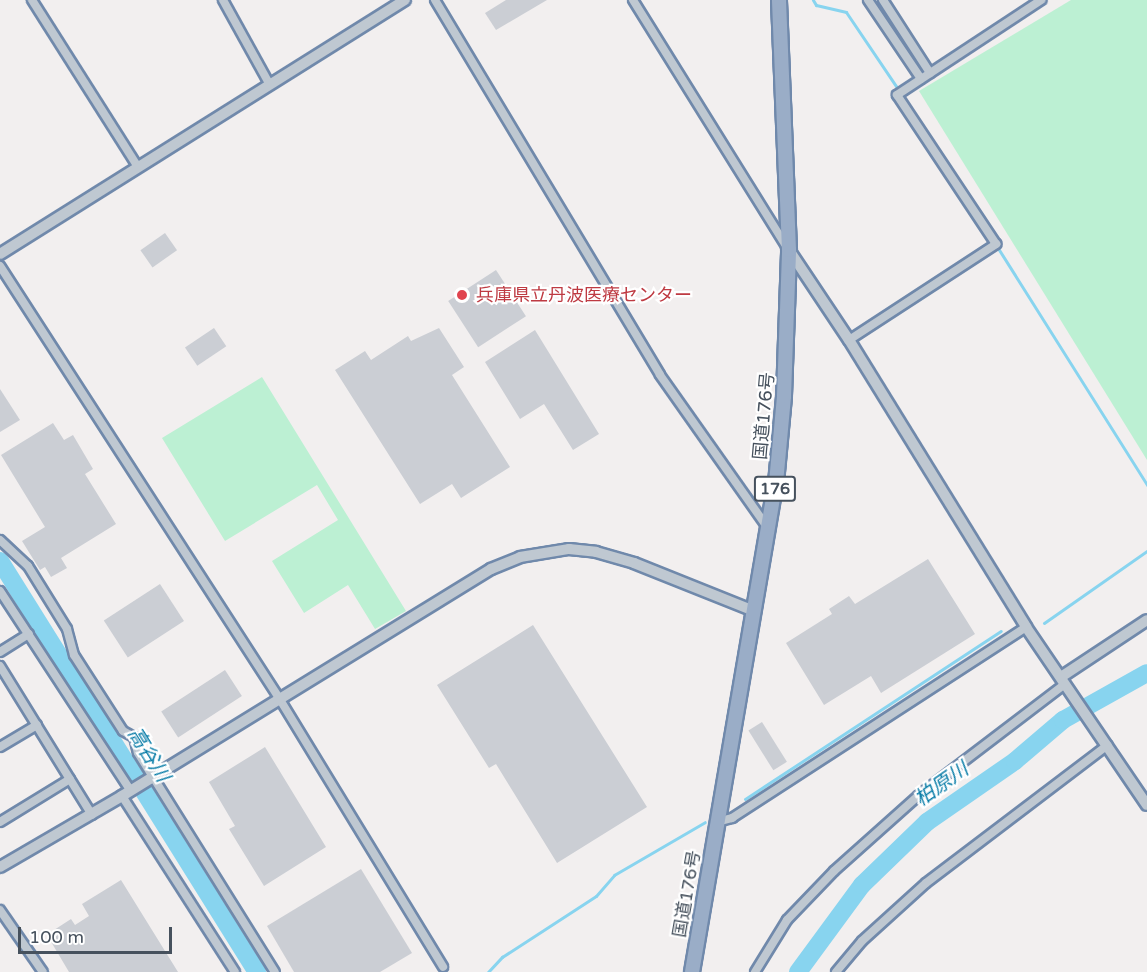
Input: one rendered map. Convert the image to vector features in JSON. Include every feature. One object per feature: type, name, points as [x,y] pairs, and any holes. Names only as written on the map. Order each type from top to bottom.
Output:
[{"type":"highway","name":"国道176号","points":[[692,972],[769,528],[784,396],[789,250],[779,0]]},
{"type":"street","points":[[32,0],[138,167]]},
{"type":"street","points":[[223,0],[270,85]]},
{"type":"street","points":[[0,254],[405,0]]},
{"type":"street","points":[[435,0],[660,375],[769,528]]},
{"type":"street","points":[[633,0],[789,250],[849,340],[1026,627],[1147,805]]},
{"type":"street","points":[[868,0],[921,79]]},
{"type":"street","points":[[883,0],[930,73]]},
{"type":"street","points":[[849,340],[996,244],[897,95],[1041,0]]},
{"type":"street","points":[[0,266],[279,698],[443,967]]},
{"type":"street","points":[[0,540],[28,566],[67,629],[74,655],[123,731],[134,737],[138,753],[151,779],[275,972]]},
{"type":"street","points":[[0,867],[127,794],[491,569],[547,551],[596,552],[634,563],[754,611]]},
{"type":"street","points":[[0,591],[235,972]]},
{"type":"street","points":[[755,972],[787,920],[834,871],[918,796],[1063,680],[1147,620]]},
{"type":"street","points":[[717,822],[732,819],[1026,627]]},
{"type":"street","points":[[0,651],[28,634]]},
{"type":"street","points":[[0,666],[92,815]]},
{"type":"street","points":[[0,747],[37,725]]},
{"type":"street","points":[[836,972],[862,941],[926,883],[1108,745]]},
{"type":"street","points":[[0,822],[70,779]]},
{"type":"street","points":[[0,910],[43,972]]},
{"type":"green space","points":[[1071,0],[1147,0],[1147,460],[919,91]]},
{"type":"green space","points":[[262,377],[406,611],[375,629],[348,585],[304,613],[272,561],[338,520],[317,485],[225,541],[162,438]]},
{"type":"building","points":[[506,0],[547,0],[496,30],[485,13]]},
{"type":"building","points":[[165,233],[177,250],[152,267],[140,250]]},
{"type":"building","points":[[496,270],[526,316],[478,347],[448,301]]},
{"type":"building","points":[[214,328],[226,346],[197,366],[185,348]]},
{"type":"building","points":[[439,328],[464,367],[452,375],[510,467],[461,498],[452,484],[420,504],[335,370],[365,351],[371,360],[408,336],[411,341]]},
{"type":"building","points":[[535,330],[599,434],[573,450],[544,404],[520,419],[485,362]]},
{"type":"building","points":[[0,389],[20,420],[0,432]]},
{"type":"building","points":[[53,423],[64,440],[73,435],[93,469],[85,474],[116,524],[61,558],[67,568],[51,577],[45,567],[40,570],[22,541],[45,527],[1,455]]},
{"type":"building","points":[[928,559],[975,634],[881,693],[871,676],[824,705],[786,643],[832,614],[829,609],[849,596],[855,604]]},
{"type":"building","points":[[160,584],[184,621],[128,657],[104,620]]},
{"type":"building","points":[[533,625],[647,807],[557,863],[496,764],[489,768],[437,685]]},
{"type":"building","points":[[225,670],[242,696],[178,737],[161,711]]},
{"type":"building","points":[[762,722],[787,762],[773,770],[748,730]]},
{"type":"building","points":[[265,747],[326,847],[264,886],[229,829],[235,826],[209,782]]},
{"type":"building","points":[[361,869],[412,953],[380,972],[294,972],[267,926]]},
{"type":"building","points":[[121,880],[178,972],[69,972],[50,940],[58,935],[54,930],[71,919],[75,925],[89,916],[82,904]]},
{"type":"waterway","points":[[813,0],[816,5],[846,12],[900,92]]},
{"type":"waterway","points":[[996,245],[1147,485]]},
{"type":"waterway","points":[[1044,623],[1147,551]]},
{"type":"waterway","name":"高谷川","points":[[0,561],[257,972]]},
{"type":"waterway","points":[[745,799],[1001,631]]},
{"type":"waterway","name":"柏原川","points":[[798,972],[862,885],[927,822],[1015,761],[1063,720],[1147,673]]},
{"type":"waterway","points":[[488,972],[502,957],[596,896],[614,875],[705,822]]},
{"type":"place","name":"兵庫県立丹波医療センター","points":[[462,295]]}]
